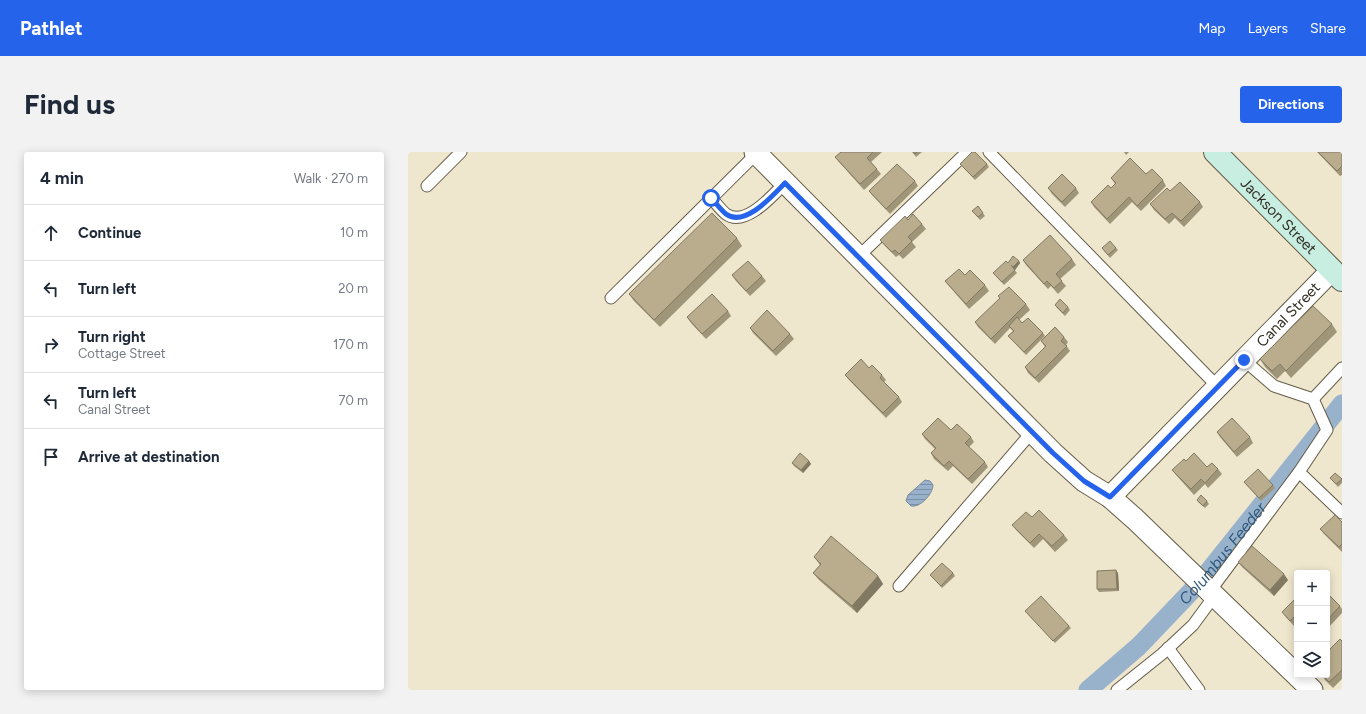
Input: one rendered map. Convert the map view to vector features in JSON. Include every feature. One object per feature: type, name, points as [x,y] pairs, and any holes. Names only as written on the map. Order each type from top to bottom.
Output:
[{"type":"main road","name":"Jackson Street","points":[[1215,152],[1337,275]]},
{"type":"street","points":[[755,153],[1032,432],[1084,481],[1110,497],[1213,593],[1312,690]]},
{"type":"street","name":"Canal Street","points":[[1110,497],[1244,360],[1337,275]]},
{"type":"lane","points":[[427,186],[461,152]]},
{"type":"lane","points":[[858,257],[967,152]]},
{"type":"lane","points":[[989,152],[1218,387]]},
{"type":"lane","points":[[611,298],[755,153]]},
{"type":"lane","points":[[711,198],[726,215],[735,218],[748,215],[761,206],[785,183]]},
{"type":"lane","points":[[1116,690],[1168,648],[1193,625],[1213,593],[1327,430],[1313,400],[1274,386],[1244,360]]},
{"type":"lane","points":[[1313,400],[1342,368]]},
{"type":"lane","points":[[899,586],[1032,432]]},
{"type":"lane","points":[[1299,472],[1342,513]]},
{"type":"lane","points":[[1168,648],[1199,690]]},
{"type":"water","points":[[925,480],[930,481],[933,485],[931,492],[922,503],[911,506],[906,501],[908,495]]},
{"type":"building","points":[[841,152],[873,152],[867,158],[877,169],[860,184],[835,157]]},
{"type":"building","points":[[972,152],[975,152],[987,164],[973,177],[960,164]]},
{"type":"building","points":[[1318,152],[1342,152],[1342,166],[1337,171]]},
{"type":"building","points":[[1130,158],[1146,174],[1152,169],[1163,180],[1137,206],[1129,197],[1107,219],[1091,202],[1108,185],[1111,188],[1116,183],[1111,178]]},
{"type":"building","points":[[897,164],[915,181],[886,209],[869,191]]},
{"type":"building","points":[[1062,174],[1076,188],[1062,202],[1048,188]]},
{"type":"building","points":[[1180,182],[1200,202],[1181,221],[1172,213],[1165,219],[1150,204],[1167,188],[1170,191]]},
{"type":"building","points":[[978,206],[983,213],[978,217],[972,211]]},
{"type":"building","points":[[712,213],[737,238],[654,320],[629,294]]},
{"type":"building","points":[[913,214],[922,224],[908,237],[912,241],[899,254],[895,250],[892,252],[880,240],[905,216],[908,220]]},
{"type":"building","points":[[1050,235],[1072,259],[1056,274],[1062,281],[1054,288],[1047,281],[1044,284],[1023,260]]},
{"type":"building","points":[[1110,241],[1116,248],[1108,255],[1102,248]]},
{"type":"building","points":[[1013,256],[1019,261],[1013,267],[1011,265],[1015,270],[1002,282],[993,273],[1006,261],[1008,263]]},
{"type":"building","points":[[748,261],[762,276],[746,291],[732,275]]},
{"type":"building","points":[[959,269],[965,275],[970,270],[985,285],[966,304],[945,281]]},
{"type":"building","points":[[1009,287],[1026,304],[991,339],[975,322],[1000,298],[998,296]]},
{"type":"building","points":[[712,294],[728,311],[702,334],[687,317]]},
{"type":"building","points":[[1060,299],[1068,307],[1063,313],[1055,305]]},
{"type":"building","points":[[1313,306],[1332,324],[1286,371],[1280,364],[1272,371],[1260,359]]},
{"type":"building","points":[[767,310],[790,334],[773,351],[750,328]]},
{"type":"building","points":[[1017,317],[1022,323],[1028,318],[1043,333],[1024,352],[1008,336],[1014,331],[1009,326]]},
{"type":"building","points":[[1055,327],[1064,337],[1061,341],[1067,346],[1035,378],[1025,367],[1046,346],[1041,341]]},
{"type":"building","points":[[861,359],[869,368],[872,365],[882,375],[880,378],[899,397],[883,413],[845,375]]},
{"type":"building","points":[[938,418],[951,430],[957,424],[971,437],[965,443],[985,462],[968,479],[949,461],[944,466],[931,453],[936,448],[922,434]]},
{"type":"building","points":[[1232,418],[1250,437],[1234,452],[1217,432]]},
{"type":"building","points":[[800,453],[809,461],[801,470],[792,463]]},
{"type":"building","points":[[1194,453],[1207,467],[1212,463],[1218,469],[1205,483],[1201,479],[1191,489],[1172,470],[1184,459],[1186,461]]},
{"type":"building","points":[[1258,469],[1273,485],[1259,498],[1244,482]]},
{"type":"building","points":[[1335,473],[1342,479],[1336,484],[1330,478]]},
{"type":"building","points":[[1201,495],[1207,501],[1203,506],[1197,500]]},
{"type":"building","points":[[1039,510],[1064,535],[1052,546],[1039,534],[1030,543],[1012,525],[1026,512],[1032,517]]},
{"type":"building","points":[[1335,515],[1342,522],[1342,544],[1339,547],[1320,529]]},
{"type":"building","points":[[831,536],[878,576],[852,606],[813,573],[821,564],[814,557]]},
{"type":"building","points":[[1252,546],[1284,574],[1270,590],[1238,562]]},
{"type":"building","points":[[942,563],[953,573],[941,586],[930,575]]},
{"type":"building","points":[[1116,570],[1117,589],[1097,589],[1097,571]]},
{"type":"building","points":[[1041,596],[1069,626],[1053,641],[1025,611]]},
{"type":"building","points":[[1330,596],[1340,606],[1330,617]]},
{"type":"building","points":[[1294,600],[1294,617],[1290,621],[1282,612]]},
{"type":"building","points":[[1340,639],[1342,641],[1342,670],[1329,682],[1325,678],[1330,678],[1330,649]]},
{"type":"waterway","name":"Columbus Feeder","points":[[1088,690],[1139,646],[1201,581],[1342,404]]},
{"type":"route","points":[[711,198],[726,215],[735,218],[748,215],[761,206],[785,183],[1053,453],[1084,481],[1110,497],[1244,360]]}]
